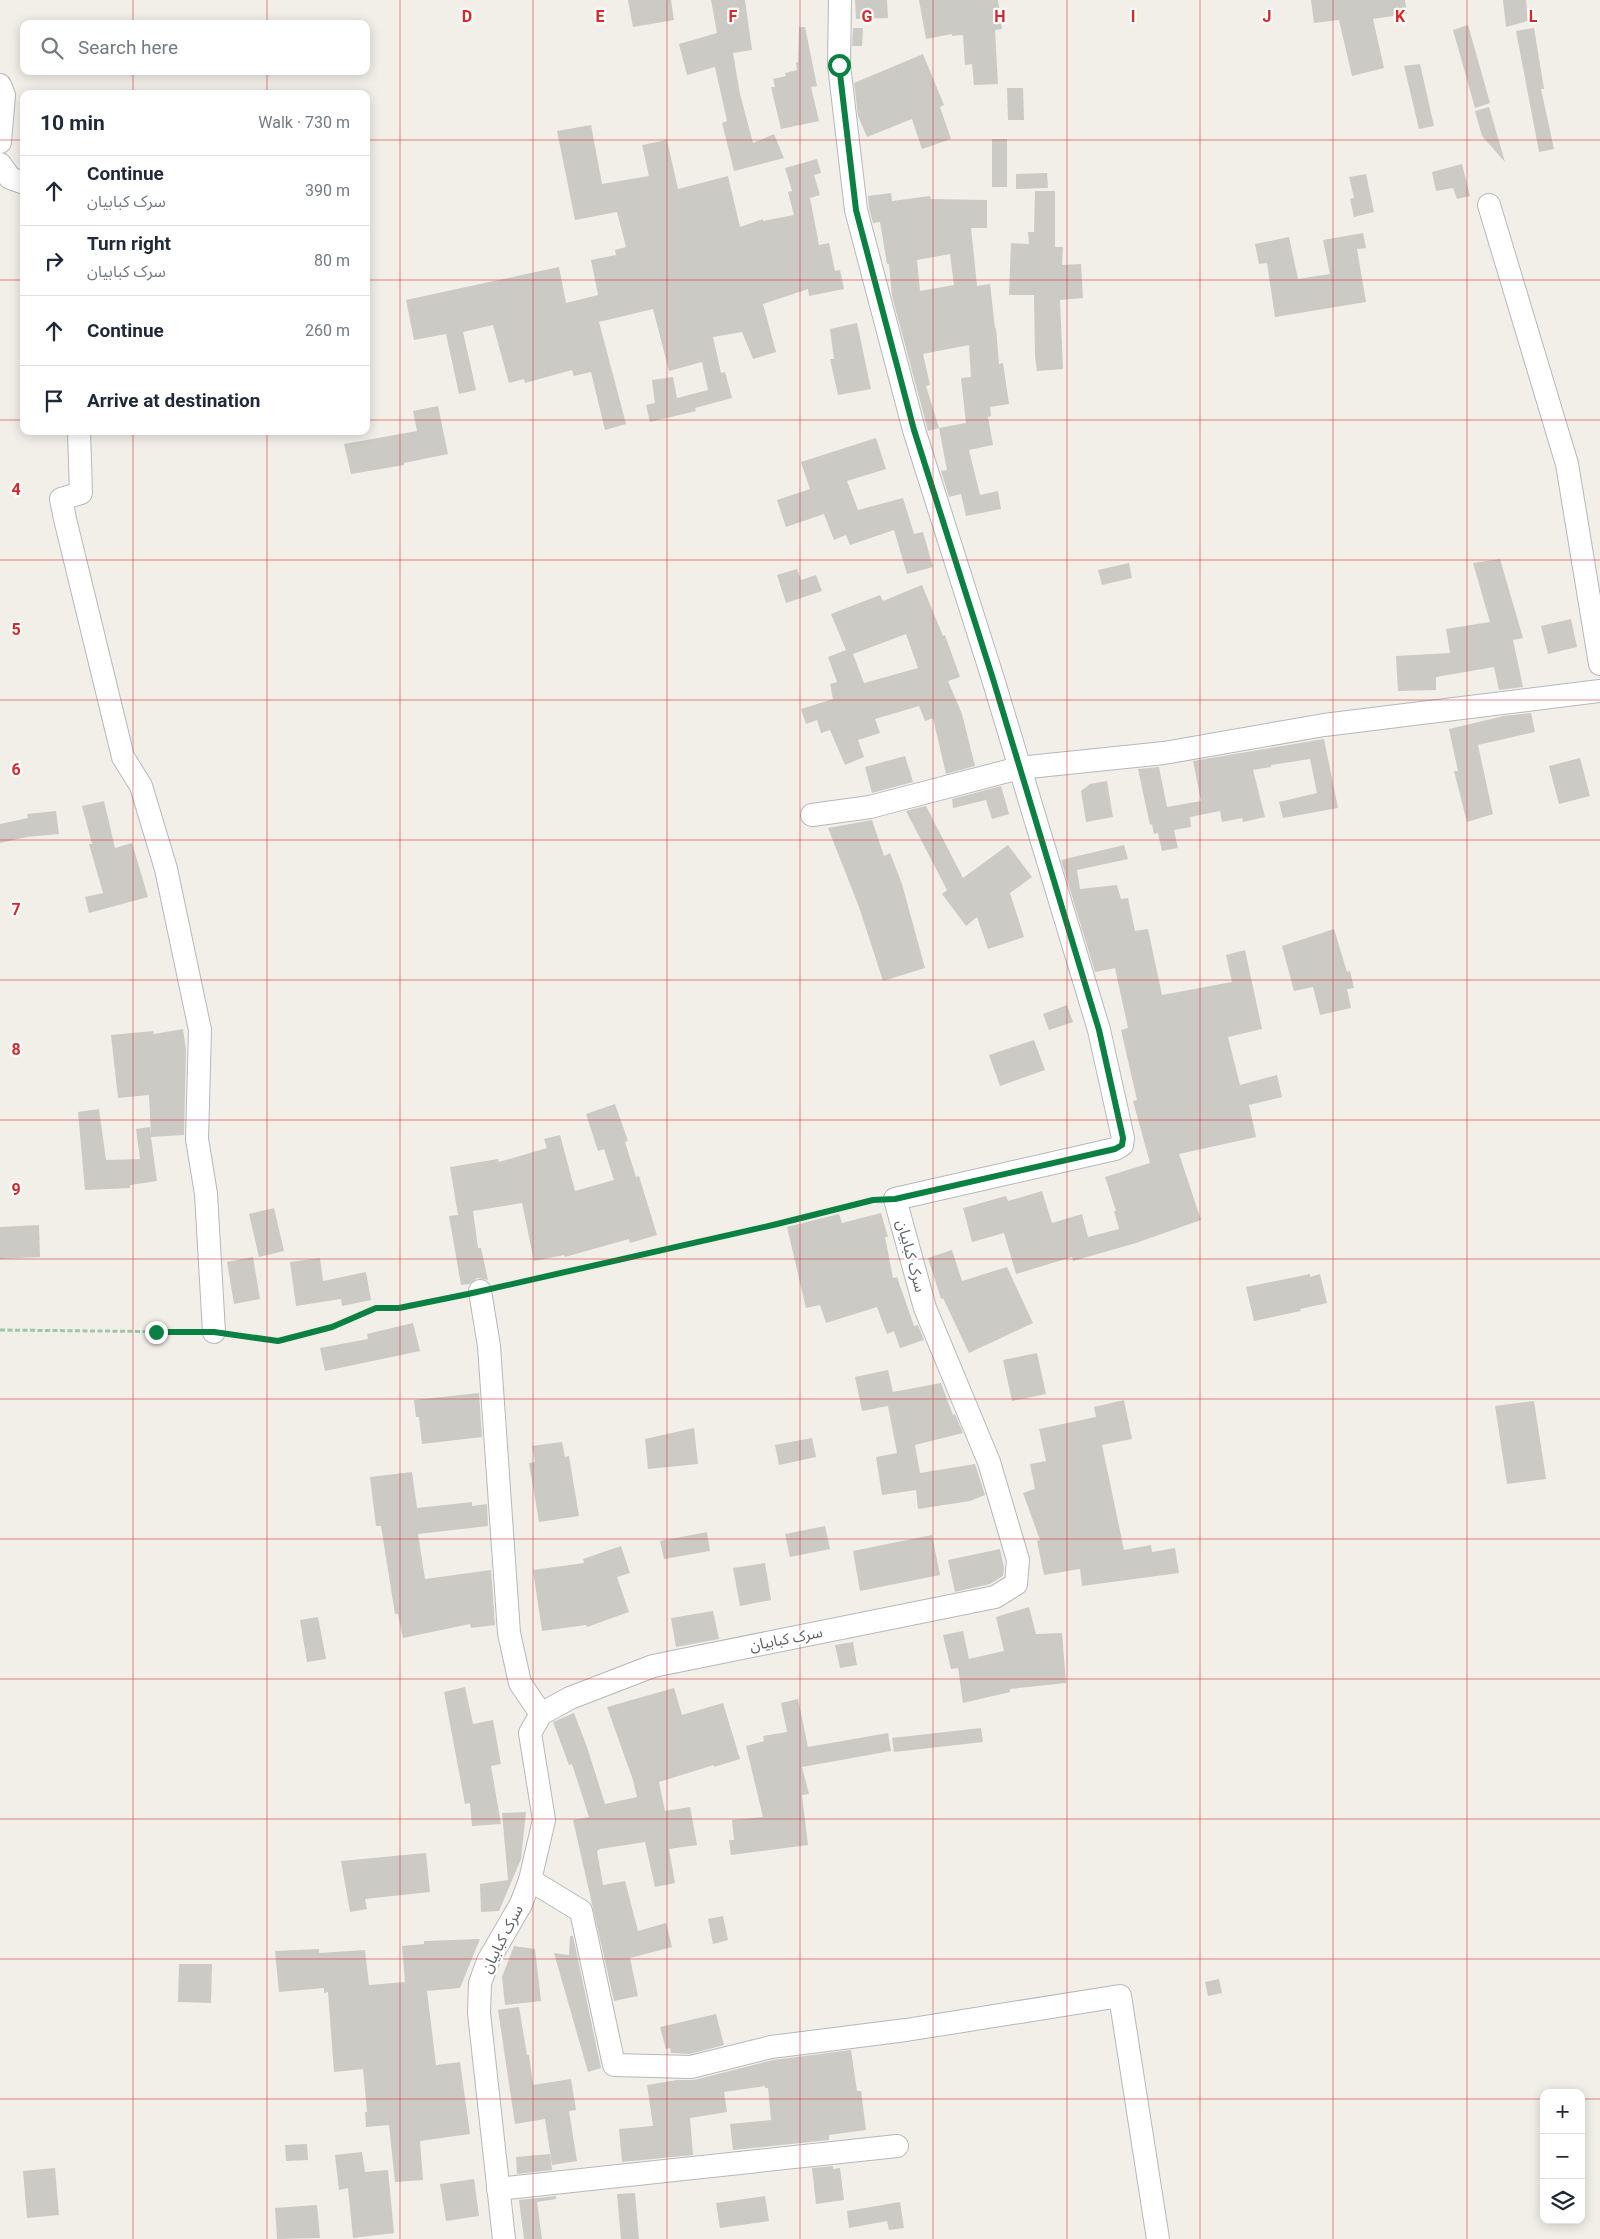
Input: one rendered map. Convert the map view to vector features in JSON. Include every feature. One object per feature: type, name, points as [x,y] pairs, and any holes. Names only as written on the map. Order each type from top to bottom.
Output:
[{"type":"street","name":"سرک کبابیان","points":[[504,2239],[479,2013],[480,1983],[488,1961],[521,1904],[530,1880],[544,1820],[530,1733],[541,1714],[570,1698],[653,1666],[995,1597],[1016,1584],[1018,1560],[989,1462],[925,1308],[895,1199],[1115,1149],[1122,1145],[1123,1138],[1099,1030],[914,430],[856,210],[839,65],[840,0]]},
{"type":"street","points":[[0,85],[4,95],[0,142]]},
{"type":"street","points":[[0,164],[10,178],[20,182]]},
{"type":"street","points":[[1489,205],[1567,464],[1600,664]]},
{"type":"street","points":[[79,435],[81,493],[61,499],[65,519],[123,757],[141,786],[166,869],[200,1030],[197,1140],[206,1194],[214,1332]]},
{"type":"street","points":[[812,815],[870,807],[1019,768],[1164,753],[1324,725],[1600,691]]},
{"type":"street","points":[[480,1291],[490,1346],[509,1633],[520,1683],[541,1714]]},
{"type":"street","points":[[530,1880],[581,1912],[614,2065],[691,2067],[771,2047],[906,2030],[1120,1996],[1158,2239]]},
{"type":"street","points":[[498,2189],[897,2146]]},
{"type":"path","points":[[0,1330],[214,1332],[278,1341],[332,1327],[376,1308],[399,1308],[480,1291],[764,1227],[873,1200],[895,1199]]},
{"type":"building","points":[[628,0],[671,0],[674,20],[633,27]]},
{"type":"building","points":[[711,0],[745,0],[752,50],[733,53],[740,94],[753,143],[774,134],[784,158],[734,171],[722,123],[727,121],[715,67],[687,75],[679,44],[717,33]]},
{"type":"building","points":[[855,0],[887,0],[888,18],[856,19]]},
{"type":"building","points":[[919,0],[998,0],[1002,29],[995,30],[998,84],[974,85],[972,64],[965,65],[963,35],[952,36],[952,34],[926,39]]},
{"type":"building","points":[[1311,0],[1405,0],[1407,14],[1373,19],[1384,68],[1352,76],[1339,20],[1314,23]]},
{"type":"building","points":[[1503,0],[1526,0],[1528,21],[1506,27]]},
{"type":"building","points":[[1468,25],[1490,103],[1475,108],[1453,30]]},
{"type":"building","points":[[799,27],[805,27],[817,86],[811,87],[819,121],[781,129],[771,87],[775,87],[773,79],[786,76],[785,73],[797,70]]},
{"type":"building","points":[[853,28],[863,28],[862,46],[852,46]]},
{"type":"building","points":[[1534,28],[1544,89],[1541,89],[1554,149],[1539,152],[1516,31]]},
{"type":"building","points":[[923,54],[944,105],[940,107],[951,139],[922,149],[912,119],[867,137],[858,116],[854,83]]},
{"type":"building","points":[[1420,64],[1434,126],[1419,129],[1404,66]]},
{"type":"building","points":[[1007,88],[1023,88],[1024,120],[1008,120]]},
{"type":"building","points":[[1489,107],[1505,162],[1482,136],[1475,111]]},
{"type":"building","points":[[591,125],[602,184],[649,176],[642,145],[667,140],[678,189],[728,176],[740,227],[763,219],[763,221],[794,215],[788,192],[792,191],[785,168],[817,159],[821,173],[814,175],[820,195],[810,198],[819,245],[829,243],[835,271],[840,270],[844,289],[809,296],[808,289],[763,304],[776,352],[753,359],[742,332],[713,337],[721,373],[725,372],[732,398],[695,408],[696,411],[650,422],[646,405],[655,403],[652,380],[673,377],[677,398],[708,390],[702,362],[669,371],[653,309],[599,322],[626,424],[605,430],[591,372],[574,376],[572,370],[525,383],[524,379],[509,383],[493,325],[463,332],[476,390],[459,394],[446,334],[414,340],[406,300],[559,267],[566,303],[598,295],[591,260],[616,255],[615,250],[626,247],[617,212],[575,220],[557,131]]},
{"type":"building","points":[[992,139],[1007,139],[1007,187],[992,187]]},
{"type":"building","points":[[1462,164],[1470,196],[1457,199],[1453,188],[1436,191],[1432,172]]},
{"type":"building","points":[[1047,173],[1048,188],[1016,189],[1016,174]]},
{"type":"building","points":[[1366,174],[1374,212],[1354,217],[1350,199],[1354,198],[1349,177]]},
{"type":"building","points":[[1035,191],[1055,191],[1055,247],[1063,247],[1062,265],[1081,264],[1083,298],[1060,300],[1063,369],[1037,371],[1034,295],[1009,295],[1011,243],[1029,244],[1028,232],[1034,232]]},
{"type":"building","points":[[891,193],[892,201],[930,196],[931,199],[987,200],[987,228],[971,228],[977,286],[990,284],[999,364],[1003,363],[1009,404],[990,407],[991,416],[988,417],[993,445],[969,450],[980,495],[998,491],[1001,509],[966,516],[961,494],[949,497],[941,471],[947,470],[939,428],[928,431],[892,296],[889,264],[887,264],[880,222],[873,223],[868,196]],"holes":[[[950,254],[954,285],[920,291],[917,260]],[[969,345],[971,377],[961,378],[966,423],[939,428],[926,386],[930,385],[923,354]]]},
{"type":"building","points":[[1363,233],[1366,248],[1357,249],[1366,302],[1275,317],[1267,263],[1259,264],[1255,244],[1289,237],[1298,279],[1330,274],[1323,240]]},
{"type":"building","points":[[857,323],[871,389],[838,395],[830,359],[834,359],[830,329]]},
{"type":"building","points":[[438,406],[448,454],[404,463],[404,465],[351,474],[344,444],[417,431],[413,411]]},
{"type":"building","points":[[876,438],[886,469],[847,481],[858,510],[903,498],[914,534],[923,532],[933,567],[907,574],[894,530],[850,545],[846,535],[834,540],[824,514],[786,527],[777,500],[810,489],[801,462]]},
{"type":"building","points":[[1500,559],[1523,638],[1513,640],[1523,687],[1499,690],[1494,667],[1436,677],[1436,690],[1398,691],[1396,656],[1450,653],[1446,629],[1490,622],[1473,563]]},
{"type":"building","points":[[1129,563],[1132,578],[1102,585],[1098,570]]},
{"type":"building","points":[[797,569],[801,580],[816,575],[822,591],[786,603],[777,575]]},
{"type":"building","points":[[922,585],[943,636],[945,635],[960,677],[948,681],[962,714],[975,766],[946,774],[933,718],[925,721],[919,706],[875,719],[880,733],[858,740],[864,757],[845,765],[830,730],[821,733],[817,720],[806,724],[801,709],[833,699],[830,684],[837,682],[828,657],[846,650],[831,614],[880,595],[883,601]],"holes":[[[906,634],[918,668],[864,683],[853,654]]]},
{"type":"building","points":[[1571,619],[1577,647],[1548,654],[1541,626]]},
{"type":"building","points":[[1531,713],[1535,732],[1478,745],[1493,814],[1467,822],[1454,771],[1458,771],[1449,729],[1504,716]]},
{"type":"building","points":[[1324,739],[1338,808],[1283,818],[1279,802],[1317,793],[1310,759],[1271,765],[1271,767],[1253,770],[1265,817],[1243,822],[1242,818],[1222,822],[1220,811],[1190,817],[1191,827],[1174,830],[1178,848],[1162,851],[1158,833],[1154,834],[1152,824],[1150,825],[1138,769],[1159,767],[1167,807],[1201,801],[1193,761]]},
{"type":"building","points":[[905,756],[913,782],[872,793],[865,767]]},
{"type":"building","points":[[1580,758],[1590,796],[1559,804],[1549,766]]},
{"type":"building","points":[[1107,781],[1113,817],[1086,822],[1081,791],[1090,784]]},
{"type":"building","points":[[1001,786],[1009,814],[992,819],[986,800],[953,808],[952,799]]},
{"type":"building","points":[[104,801],[115,848],[132,843],[148,897],[89,913],[85,897],[103,893],[89,844],[92,844],[82,806]]},
{"type":"building","points":[[926,806],[963,878],[1008,845],[1032,877],[1010,893],[1024,937],[988,949],[977,917],[966,926],[942,894],[947,890],[906,811]]},
{"type":"building","points":[[56,811],[59,834],[27,837],[0,843],[0,824],[28,818],[27,814]]},
{"type":"building","points":[[872,820],[884,856],[890,853],[902,884],[925,968],[883,981],[859,907],[828,828]]},
{"type":"building","points":[[1124,845],[1128,859],[1077,870],[1080,889],[1117,885],[1121,899],[1128,898],[1135,931],[1148,929],[1162,995],[1232,982],[1226,955],[1245,950],[1262,1029],[1228,1037],[1240,1085],[1277,1075],[1282,1097],[1249,1105],[1256,1137],[1179,1154],[1201,1220],[1136,1243],[1073,1261],[1072,1257],[1016,1274],[1004,1233],[972,1242],[963,1208],[1006,1196],[1008,1201],[1042,1191],[1052,1223],[1082,1214],[1088,1237],[1119,1229],[1114,1211],[1116,1211],[1105,1177],[1150,1163],[1133,1101],[1137,1100],[1121,1030],[1128,1028],[1115,968],[1095,972],[1061,860]]},
{"type":"building","points":[[1334,929],[1347,972],[1350,971],[1354,988],[1347,989],[1351,1008],[1320,1015],[1313,987],[1294,991],[1282,946]]},
{"type":"building","points":[[1067,1005],[1073,1022],[1049,1030],[1043,1014]]},
{"type":"building","points":[[183,1029],[186,1050],[184,1135],[151,1137],[157,1181],[130,1185],[130,1188],[85,1190],[78,1112],[99,1109],[106,1160],[140,1159],[136,1129],[150,1127],[151,1135],[149,1095],[118,1098],[111,1035],[153,1031],[154,1034]]},
{"type":"building","points":[[1034,1040],[1045,1070],[1000,1086],[989,1055]]},
{"type":"building","points":[[615,1104],[628,1141],[625,1142],[636,1177],[639,1176],[657,1235],[630,1243],[629,1239],[565,1257],[564,1255],[534,1261],[522,1203],[473,1211],[478,1248],[481,1248],[488,1280],[477,1278],[470,1284],[461,1285],[449,1216],[458,1215],[450,1167],[498,1159],[499,1162],[547,1148],[544,1139],[560,1135],[575,1191],[614,1180],[604,1149],[598,1151],[586,1114]]},
{"type":"building","points":[[274,1208],[284,1251],[259,1257],[249,1214]]},
{"type":"building","points":[[881,1213],[888,1237],[885,1237],[893,1278],[897,1277],[914,1326],[918,1325],[924,1340],[900,1348],[894,1331],[887,1334],[877,1307],[826,1323],[820,1305],[806,1308],[787,1227],[839,1214],[842,1223]]},
{"type":"building","points":[[39,1225],[40,1257],[0,1259],[0,1227]]},
{"type":"building","points":[[952,1250],[962,1281],[1007,1267],[1033,1323],[969,1353],[943,1298],[941,1299],[928,1258]]},
{"type":"building","points":[[253,1257],[260,1299],[234,1304],[227,1262]]},
{"type":"building","points":[[320,1258],[323,1281],[366,1272],[371,1300],[342,1306],[341,1299],[296,1306],[290,1262]]},
{"type":"building","points":[[1310,1274],[1310,1277],[1320,1274],[1327,1303],[1300,1309],[1301,1311],[1254,1321],[1246,1287]]},
{"type":"building","points":[[413,1323],[420,1351],[325,1371],[320,1348],[368,1339],[367,1334]]},
{"type":"building","points":[[1037,1353],[1046,1394],[1012,1401],[1003,1360]]},
{"type":"building","points":[[888,1370],[893,1392],[941,1383],[953,1415],[955,1414],[963,1433],[915,1445],[920,1473],[975,1464],[985,1495],[970,1501],[918,1509],[916,1490],[882,1495],[876,1457],[897,1453],[888,1406],[862,1411],[855,1377]]},
{"type":"building","points":[[479,1393],[482,1437],[422,1444],[419,1417],[416,1417],[414,1400]]},
{"type":"building","points":[[1124,1400],[1132,1439],[1102,1445],[1124,1550],[1151,1545],[1152,1552],[1175,1548],[1179,1573],[1082,1586],[1080,1569],[1044,1575],[1037,1541],[1040,1540],[1023,1493],[1035,1489],[1030,1464],[1046,1461],[1039,1429],[1096,1417],[1094,1407]]},
{"type":"building","points":[[1534,1401],[1546,1479],[1507,1484],[1495,1406]]},
{"type":"building","points":[[694,1428],[698,1464],[648,1469],[645,1439]]},
{"type":"building","points":[[812,1438],[816,1457],[779,1465],[775,1445]]},
{"type":"building","points":[[562,1442],[565,1457],[569,1456],[579,1516],[539,1522],[529,1463],[535,1462],[532,1446]]},
{"type":"building","points":[[412,1472],[417,1508],[472,1502],[472,1506],[487,1504],[488,1526],[418,1534],[425,1579],[491,1570],[495,1625],[471,1628],[470,1624],[403,1638],[398,1614],[395,1614],[381,1526],[376,1526],[370,1477]]},
{"type":"building","points":[[825,1526],[830,1549],[790,1557],[785,1534]]},
{"type":"building","points":[[707,1532],[710,1551],[664,1559],[660,1541]]},
{"type":"building","points":[[932,1535],[940,1575],[860,1591],[853,1551]]},
{"type":"building","points":[[621,1546],[630,1573],[617,1577],[629,1612],[587,1627],[586,1625],[542,1631],[533,1570],[584,1563],[583,1559]]},
{"type":"building","points":[[1000,1549],[1004,1568],[1003,1576],[990,1584],[955,1592],[948,1560]]},
{"type":"building","points":[[765,1563],[771,1600],[740,1606],[733,1568]]},
{"type":"building","points":[[1029,1607],[1036,1634],[1062,1633],[1066,1683],[1010,1689],[1010,1692],[963,1703],[958,1668],[951,1669],[943,1635],[963,1631],[969,1659],[1004,1651],[996,1617]]},
{"type":"building","points":[[713,1611],[719,1639],[676,1647],[671,1618]]},
{"type":"building","points":[[318,1617],[326,1659],[307,1662],[300,1620]]},
{"type":"building","points":[[853,1642],[857,1665],[840,1668],[835,1645]]},
{"type":"building","points":[[465,1687],[473,1724],[493,1720],[501,1764],[491,1766],[501,1824],[472,1826],[470,1803],[465,1804],[444,1692]]},
{"type":"building","points":[[674,1688],[682,1715],[723,1703],[740,1759],[659,1782],[665,1811],[690,1807],[697,1845],[669,1849],[675,1883],[655,1887],[645,1842],[597,1851],[603,1885],[625,1881],[638,1931],[666,1923],[672,1947],[630,1958],[638,1996],[614,2001],[573,1820],[589,1817],[572,1764],[569,1765],[553,1722],[574,1713],[605,1804],[637,1797],[633,1780],[607,1707]]},
{"type":"building","points":[[798,1699],[808,1747],[888,1733],[891,1751],[802,1767],[809,1794],[802,1795],[808,1845],[731,1855],[729,1840],[734,1840],[732,1820],[763,1817],[746,1746],[764,1741],[763,1736],[787,1732],[781,1703]]},
{"type":"building","points":[[981,1728],[983,1742],[894,1752],[892,1738]]},
{"type":"building","points":[[526,1812],[521,1859],[499,1911],[481,1912],[480,1884],[508,1880],[502,1813]]},
{"type":"building","points":[[426,1853],[430,1892],[365,1899],[367,1909],[350,1912],[341,1861]]},
{"type":"building","points":[[723,1916],[728,1940],[713,1944],[708,1919]]},
{"type":"building","points":[[570,1936],[573,1936],[601,2068],[588,2072],[554,1953],[569,1955]]},
{"type":"building","points":[[480,1939],[460,1988],[427,1991],[436,2065],[460,2062],[470,2134],[420,2141],[423,2180],[395,2182],[389,2125],[366,2127],[365,2112],[367,2112],[363,2069],[334,2072],[328,1992],[324,1993],[324,1988],[279,1992],[275,1951],[319,1949],[319,1953],[365,1950],[369,1985],[405,1982],[402,1946],[424,1944],[424,1941]]},
{"type":"building","points":[[514,1946],[535,1949],[541,2001],[505,2005],[502,1977]]},
{"type":"building","points":[[179,1964],[212,1964],[211,2003],[178,2002]]},
{"type":"building","points":[[1219,1979],[1222,1993],[1208,1996],[1205,1982]]},
{"type":"building","points":[[519,2007],[533,2085],[571,2079],[576,2110],[569,2111],[577,2161],[552,2165],[545,2119],[515,2124],[498,2010]]},
{"type":"building","points":[[716,2014],[724,2045],[690,2054],[671,2053],[670,2048],[666,2049],[660,2027]]},
{"type":"building","points":[[851,2050],[857,2091],[861,2091],[866,2130],[829,2135],[829,2140],[733,2150],[730,2124],[771,2120],[768,2088],[765,2088],[765,2086],[724,2092],[727,2112],[690,2118],[693,2155],[622,2162],[619,2129],[653,2126],[647,2085],[677,2080],[694,2080],[773,2060]]},
{"type":"building","points":[[307,2144],[308,2160],[286,2161],[285,2145]]},
{"type":"building","points":[[362,2152],[365,2172],[388,2170],[394,2233],[353,2238],[348,2188],[339,2190],[335,2155]]},
{"type":"building","points":[[550,2154],[552,2170],[517,2174],[516,2157]]},
{"type":"building","points":[[833,2166],[833,2169],[840,2168],[844,2200],[816,2204],[812,2168]]},
{"type":"building","points":[[55,2168],[59,2215],[27,2218],[23,2171]]},
{"type":"building","points":[[474,2179],[479,2216],[446,2221],[440,2184]]},
{"type":"building","points":[[635,2193],[639,2239],[621,2239],[617,2194]]},
{"type":"building","points":[[556,2196],[556,2199],[537,2202],[542,2239],[524,2239],[519,2200]]},
{"type":"building","points":[[765,2196],[769,2221],[720,2228],[716,2203]]},
{"type":"building","points":[[900,2202],[904,2228],[889,2230],[887,2221],[849,2228],[847,2211]]},
{"type":"building","points":[[317,2205],[320,2238],[277,2239],[275,2208]]},
{"type":"route","points":[[156,1332],[214,1332],[278,1341],[332,1327],[376,1308],[399,1308],[468,1294],[773,1225],[873,1200],[909,1196],[1115,1149],[1122,1145],[1123,1138],[1099,1030],[993,679],[914,430],[856,210],[839,65]]}]
